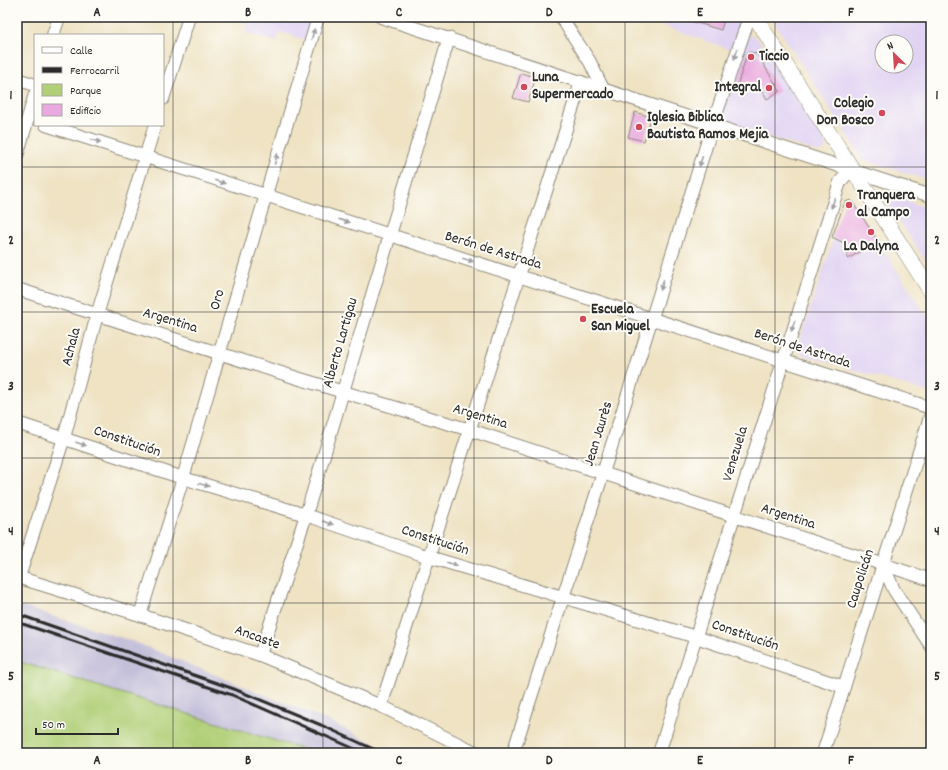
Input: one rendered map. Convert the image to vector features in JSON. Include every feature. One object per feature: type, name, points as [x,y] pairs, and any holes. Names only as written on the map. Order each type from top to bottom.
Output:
[{"type":"main road","points":[[755,17],[931,292]]},
{"type":"street","points":[[53,34],[59,17]]},
{"type":"street","points":[[164,97],[189,17]]},
{"type":"street","name":"Oro","points":[[140,615],[220,353],[318,17]]},
{"type":"street","points":[[381,17],[931,196]]},
{"type":"street","points":[[561,17],[590,62],[603,89]]},
{"type":"street","name":"Jean Jaurès","points":[[513,753],[562,598],[604,473],[713,124],[749,17]]},
{"type":"street","name":"Alberto Lartigau","points":[[260,655],[306,515],[344,392],[389,236],[449,38]]},
{"type":"street","points":[[17,79],[34,85]]},
{"type":"street","points":[[381,706],[581,82]]},
{"type":"street","points":[[17,156],[32,120],[34,103]]},
{"type":"street","name":"Berón de Astrada","points":[[49,126],[389,236],[652,318],[931,408]]},
{"type":"street","name":"Achala","points":[[18,577],[64,438],[98,315],[155,126]]},
{"type":"street","name":"Venezuela","points":[[659,753],[782,360],[840,182],[851,169]]},
{"type":"street","name":"Argentina","points":[[17,289],[470,430],[931,580]]},
{"type":"street","name":"Caupolicán","points":[[823,753],[931,414]]},
{"type":"street","name":"Constitución","points":[[17,423],[182,478],[306,515],[429,557],[696,637],[844,687]]},
{"type":"street","points":[[883,565],[894,590],[931,646]]},
{"type":"street","name":"Ancaste","points":[[18,577],[140,615],[260,655],[381,706],[478,753]]},
{"type":"shaded area","points":[[228,17],[313,17],[306,40],[280,32],[276,42],[244,32],[247,23]]},
{"type":"shaded area","points":[[654,17],[740,17],[740,22],[732,50],[658,24]]},
{"type":"shaded area","name":"Colegio Don Bosco","points":[[771,17],[931,17],[931,181],[863,160]]},
{"type":"shaded area","points":[[752,35],[758,39],[826,144],[825,151],[817,152],[722,122],[721,118],[745,41],[747,37]]},
{"type":"shaded area","points":[[893,197],[931,209],[931,269],[888,204]]},
{"type":"shaded area","points":[[846,201],[851,201],[931,322],[931,393],[801,354],[797,348]]},
{"type":"shaded area","points":[[17,605],[132,641],[329,721],[392,753],[315,753],[17,661]]},
{"type":"green space","points":[[17,661],[315,753],[17,753]]},
{"type":"building","points":[[684,17],[725,17],[721,30],[684,19]]},
{"type":"building","points":[[750,52],[757,54],[780,91],[767,99],[759,85],[755,88],[738,83],[747,54]]},
{"type":"building","name":"Luna Supermercado","points":[[521,73],[536,77],[528,102],[513,98]]},
{"type":"building","name":"Iglesia Biblica Bautista Ramos Mejia","points":[[635,112],[651,117],[644,141],[628,137]]},
{"type":"building","points":[[851,200],[878,241],[848,259],[846,244],[832,237],[845,202]]},
{"type":"railway","points":[[17,614],[234,689],[321,725],[382,753]]},
{"type":"railway","points":[[17,622],[232,695],[364,753]]},
{"type":"place","name":"Ticcio","points":[[751,57]]},
{"type":"place","name":"Luna Supermercado","points":[[524,87]]},
{"type":"place","name":"Integral","points":[[769,88]]},
{"type":"place","name":"Colegio Don Bosco","points":[[882,113]]},
{"type":"place","name":"Iglesia Biblica Bautista Ramos Mejia","points":[[639,127]]},
{"type":"place","name":"Tranquera al Campo","points":[[849,205]]},
{"type":"place","name":"La Dalyna","points":[[871,232]]},
{"type":"place","name":"Escuela San Miguel","points":[[583,319]]}]
